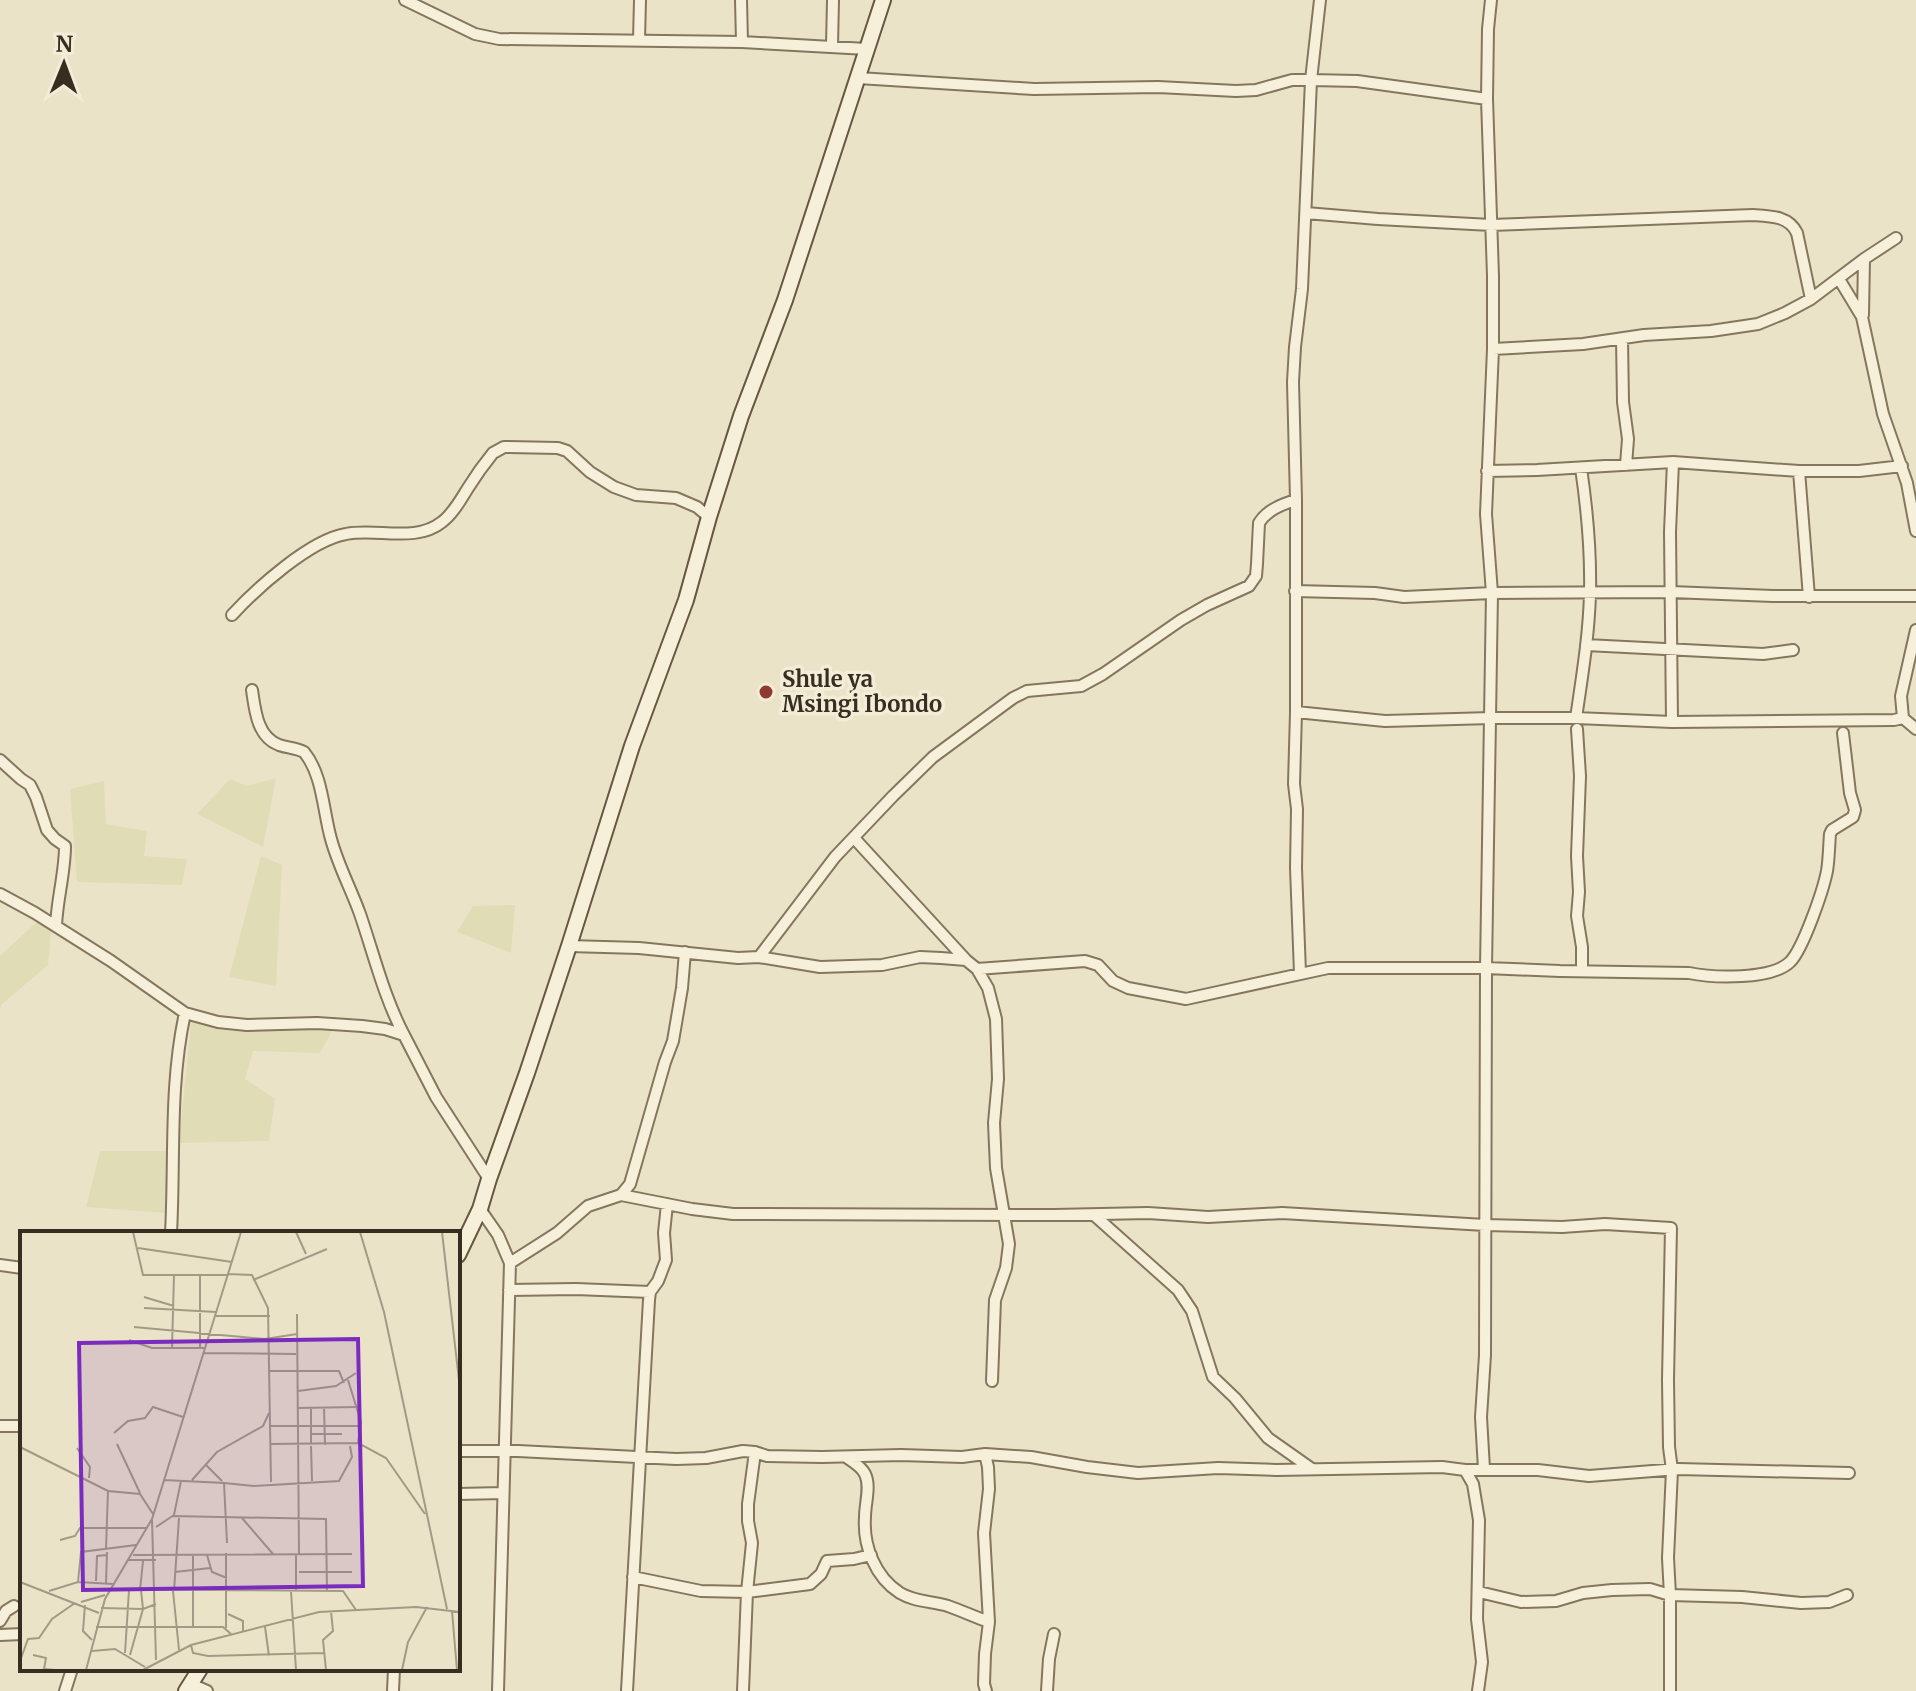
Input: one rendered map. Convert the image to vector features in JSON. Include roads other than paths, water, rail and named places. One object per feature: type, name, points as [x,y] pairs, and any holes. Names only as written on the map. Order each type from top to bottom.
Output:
[{"type":"main road","points":[[460,1251],[480,1209],[512,1117],[632,746],[686,600],[741,416],[785,300],[883,0]]},
{"type":"main road","points":[[188,1688],[199,1671]]},
{"type":"street","points":[[405,0],[475,34],[499,39],[742,42],[867,49]]},
{"type":"street","points":[[639,40],[640,0]]},
{"type":"street","points":[[741,0],[742,42]]},
{"type":"street","points":[[832,46],[833,0]]},
{"type":"street","points":[[1300,973],[1294,784],[1296,500],[1293,382],[1302,289],[1311,80],[1320,0]]},
{"type":"street","points":[[1484,1469],[1481,1417],[1485,1355],[1486,968],[1492,593],[1486,514],[1493,349],[1487,99],[1491,0]]},
{"type":"street","points":[[858,78],[1034,89],[1158,87],[1236,91],[1256,90],[1292,80],[1357,81],[1487,99]]},
{"type":"street","points":[[1306,213],[1491,225],[1753,215],[1776,217],[1793,224],[1797,233],[1811,299]]},
{"type":"street","points":[[1493,349],[1541,348],[1758,324],[1811,299],[1896,238]]},
{"type":"street","points":[[1862,317],[1864,259]]},
{"type":"street","points":[[1839,279],[1862,317],[1883,414],[1902,466],[1916,531]]},
{"type":"street","points":[[1622,339],[1623,402],[1628,439],[1626,465]]},
{"type":"street","points":[[232,615],[281,572],[327,539],[366,532],[412,533],[430,530],[444,521],[483,465],[493,453],[504,447],[558,448],[567,451],[590,472],[614,487],[636,495],[676,498],[697,507],[709,517]]},
{"type":"street","points":[[1487,471],[1673,462],[1799,471],[1859,471],[1902,466]]},
{"type":"street","points":[[1672,722],[1670,532],[1673,462]]},
{"type":"street","points":[[1581,468],[1587,505],[1590,593],[1577,724],[1580,776],[1577,916],[1582,971]]},
{"type":"street","points":[[1799,471],[1809,597]]},
{"type":"street","points":[[759,957],[818,878],[933,757],[1013,698],[1027,691],[1081,686],[1181,620],[1249,586],[1256,576],[1261,519],[1296,500]]},
{"type":"street","points":[[1295,591],[1375,593],[1404,597],[1671,592],[1809,597],[1916,596]]},
{"type":"street","points":[[1916,630],[1901,696],[1903,718],[1916,729]]},
{"type":"street","points":[[1586,645],[1763,654],[1793,650]]},
{"type":"street","points":[[252,690],[256,717],[268,739],[304,752],[316,772],[335,854],[396,1019],[436,1097],[489,1179]]},
{"type":"street","points":[[1296,712],[1385,721],[1491,718],[1577,724],[1903,718]]},
{"type":"street","points":[[977,969],[1085,961],[1098,965],[1113,981],[1128,988],[1186,999],[1328,968],[1486,968],[1673,972],[1703,976],[1763,974],[1788,964],[1800,949],[1827,871],[1830,834],[1853,817],[1855,810],[1843,733]]},
{"type":"street","points":[[0,760],[30,785],[47,830],[65,846],[56,926]]},
{"type":"street","points":[[854,838],[977,969],[993,1002],[998,1079],[994,1123],[996,1168],[1009,1244],[995,1300],[992,1381]]},
{"type":"street","points":[[0,894],[56,926],[185,1013],[218,1022],[247,1025],[317,1023],[385,1029],[404,1035]]},
{"type":"street","points":[[569,946],[759,957],[820,967],[882,965],[920,957],[966,960]]},
{"type":"street","points":[[621,1195],[633,1176],[673,1041],[685,952]]},
{"type":"street","points":[[171,1231],[172,1134],[179,1040],[185,1013]]},
{"type":"street","points":[[510,1263],[557,1233],[588,1206],[621,1195],[733,1214],[1148,1213],[1208,1217],[1282,1213],[1485,1225],[1562,1227],[1605,1224],[1671,1228],[1668,1380],[1672,1470],[1668,1558],[1670,1691]]},
{"type":"street","points":[[627,1691],[650,1292],[666,1260],[664,1233],[667,1204]]},
{"type":"street","points":[[480,1209],[498,1235],[510,1263],[498,1691]]},
{"type":"street","points":[[1094,1215],[1178,1290],[1192,1311],[1213,1377],[1268,1438],[1312,1469]]},
{"type":"street","points":[[0,1265],[20,1268]]},
{"type":"street","points":[[509,1290],[650,1292]]},
{"type":"street","points":[[460,1451],[676,1459],[706,1458],[743,1451],[767,1456],[846,1457],[985,1454],[1031,1457],[1138,1473],[1218,1468],[1442,1467],[1538,1470],[1589,1476],[1672,1470],[1849,1473]]},
{"type":"street","points":[[743,1691],[752,1543],[748,1504],[755,1452]]},
{"type":"street","points":[[985,1454],[989,1489],[984,1533],[989,1622],[986,1691]]},
{"type":"street","points":[[846,1457],[865,1474],[868,1484],[865,1527],[871,1555],[885,1581],[914,1600],[947,1606],[989,1622]]},
{"type":"street","points":[[1465,1470],[1473,1484],[1479,1520],[1477,1619],[1482,1662],[1478,1691]]},
{"type":"street","points":[[460,1494],[503,1493]]},
{"type":"street","points":[[633,1577],[701,1591],[747,1592],[804,1587],[817,1579],[829,1559],[871,1555]]},
{"type":"street","points":[[1479,1592],[1521,1602],[1556,1601],[1583,1593],[1612,1590],[1650,1589],[1670,1595],[1762,1598],[1801,1603],[1829,1602],[1847,1595]]},
{"type":"street","points":[[0,1621],[6,1611],[14,1606]]},
{"type":"street","points":[[0,1635],[20,1634]]},
{"type":"street","points":[[1047,1691],[1054,1634]]},
{"type":"street","points":[[65,1691],[71,1671]]},
{"type":"street","points":[[393,1691],[394,1671]]},
{"type":"street","points":[[188,1688],[207,1691]]},
{"type":"place","name":"Shule ya Msingi Ibondo","points":[[766,692]]}]
